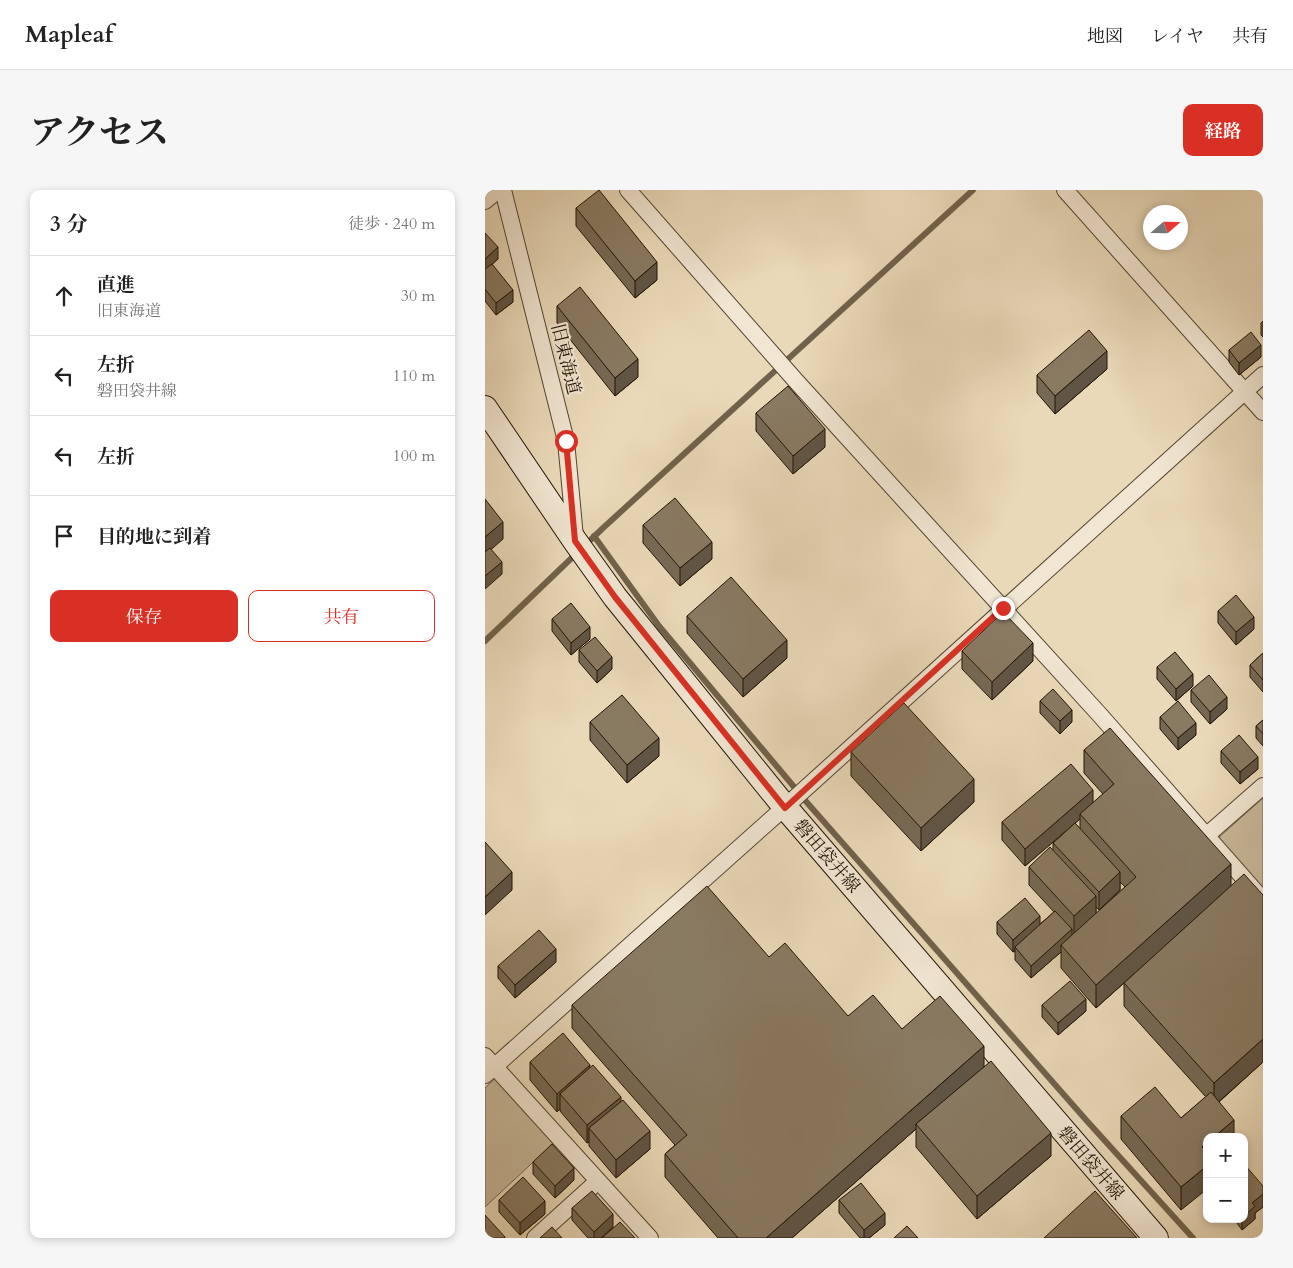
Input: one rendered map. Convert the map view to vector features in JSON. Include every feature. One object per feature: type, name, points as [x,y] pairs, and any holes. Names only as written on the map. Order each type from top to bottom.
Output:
[{"type":"main road","name":"磐田袋井線","points":[[485,408],[621,605],[785,808],[1156,1238]]},
{"type":"street","points":[[485,201],[498,190]]},
{"type":"street","name":"旧東海道","points":[[503,190],[566,441],[575,541]]},
{"type":"street","points":[[628,190],[796,381],[1099,714],[1263,900]]},
{"type":"street","points":[[1065,190],[1263,412]]},
{"type":"street","points":[[650,1238],[598,1180],[488,1066],[785,808],[1003,608],[1263,375]]},
{"type":"street","points":[[1206,836],[1263,786]]},
{"type":"street","points":[[535,1238],[598,1180]]},
{"type":"shaded area","points":[[1263,798],[1263,890],[1217,839]]},
{"type":"shaded area","points":[[501,1073],[559,1138],[485,1207],[485,1088]]},
{"type":"building","points":[[599,190],[657,262],[635,281],[576,208]]},
{"type":"building","points":[[485,233],[498,247],[485,259]]},
{"type":"building","points":[[492,264],[513,290],[496,303],[485,289],[485,269]]},
{"type":"building","points":[[580,287],[638,359],[615,378],[557,306]]},
{"type":"building","points":[[1089,330],[1107,351],[1055,396],[1037,375]]},
{"type":"building","points":[[1251,332],[1261,345],[1239,363],[1229,350]]},
{"type":"building","points":[[788,386],[825,429],[793,456],[756,413]]},
{"type":"building","points":[[675,498],[712,542],[680,568],[643,525]]},
{"type":"building","points":[[485,499],[503,522],[485,537]]},
{"type":"building","points":[[490,548],[502,562],[485,576],[485,552]]},
{"type":"building","points":[[731,577],[787,640],[743,679],[687,616]]},
{"type":"building","points":[[1236,595],[1254,617],[1236,632],[1218,611]]},
{"type":"building","points":[[571,603],[590,627],[571,643],[552,619]]},
{"type":"building","points":[[1003,612],[1033,643],[992,682],[962,651]]},
{"type":"building","points":[[595,637],[612,657],[597,671],[579,650]]},
{"type":"building","points":[[1175,652],[1193,674],[1176,689],[1157,667]]},
{"type":"building","points":[[1263,653],[1263,680],[1250,665]]},
{"type":"building","points":[[1209,675],[1227,697],[1210,712],[1191,690]]},
{"type":"building","points":[[1053,689],[1072,710],[1060,721],[1040,701]]},
{"type":"building","points":[[622,695],[659,738],[627,765],[590,722]]},
{"type":"building","points":[[1178,701],[1196,723],[1178,738],[1160,717]]},
{"type":"building","points":[[904,703],[974,779],[921,828],[851,752]]},
{"type":"building","points":[[1263,720],[1263,734],[1256,726]]},
{"type":"building","points":[[1110,728],[1231,864],[1096,985],[1061,945],[1136,877],[1080,814],[1114,784],[1084,750]]},
{"type":"building","points":[[1239,735],[1258,757],[1240,772],[1221,751]]},
{"type":"building","points":[[1071,764],[1093,790],[1025,849],[1002,822]]},
{"type":"building","points":[[1075,823],[1120,872],[1099,892],[1053,843]]},
{"type":"building","points":[[485,842],[512,872],[485,897]]},
{"type":"building","points":[[1050,847],[1096,896],[1074,916],[1029,867]]},
{"type":"building","points":[[1244,874],[1263,895],[1263,1039],[1214,1083],[1124,983]]},
{"type":"building","points":[[707,886],[769,957],[785,943],[848,1016],[873,995],[902,1029],[940,996],[984,1046],[766,1238],[738,1238],[665,1154],[687,1135],[572,1005]]},
{"type":"building","points":[[1025,898],[1040,916],[1013,940],[997,922]]},
{"type":"building","points":[[1055,911],[1072,929],[1031,966],[1015,947]]},
{"type":"building","points":[[539,930],[556,949],[515,985],[498,966]]},
{"type":"building","points":[[1070,981],[1086,999],[1058,1023],[1042,1005]]},
{"type":"building","points":[[563,1033],[590,1065],[557,1094],[530,1062]]},
{"type":"building","points":[[991,1061],[1051,1133],[977,1196],[916,1124]]},
{"type":"building","points":[[593,1065],[621,1097],[587,1125],[560,1094]]},
{"type":"building","points":[[1155,1087],[1181,1118],[1211,1092],[1234,1120],[1219,1133],[1203,1133],[1203,1169],[1181,1187],[1121,1116]]},
{"type":"building","points":[[623,1100],[650,1131],[616,1160],[589,1128]]},
{"type":"building","points":[[552,1144],[574,1168],[555,1186],[533,1162]]},
{"type":"building","points":[[1248,1169],[1263,1186],[1263,1194],[1252,1203],[1255,1206],[1248,1212]]},
{"type":"building","points":[[523,1177],[545,1201],[520,1223],[499,1200]]},
{"type":"building","points":[[861,1183],[885,1213],[864,1230],[839,1200]]},
{"type":"building","points":[[592,1191],[613,1214],[594,1232],[572,1208]]},
{"type":"building","points":[[1095,1191],[1137,1238],[1044,1238]]},
{"type":"building","points":[[485,1215],[505,1237],[505,1238],[485,1238]]},
{"type":"building","points":[[620,1222],[635,1238],[602,1238]]},
{"type":"building","points":[[907,1226],[918,1238],[894,1238]]},
{"type":"building","points":[[552,1227],[562,1238],[540,1238]]},
{"type":"waterway","points":[[485,641],[603,528],[973,190]]},
{"type":"waterway","points":[[594,536],[659,626],[795,788]]},
{"type":"waterway","points":[[803,798],[1087,1121],[1193,1238]]},
{"type":"route","points":[[566,441],[575,541],[615,597],[785,808],[1003,608]]}]
